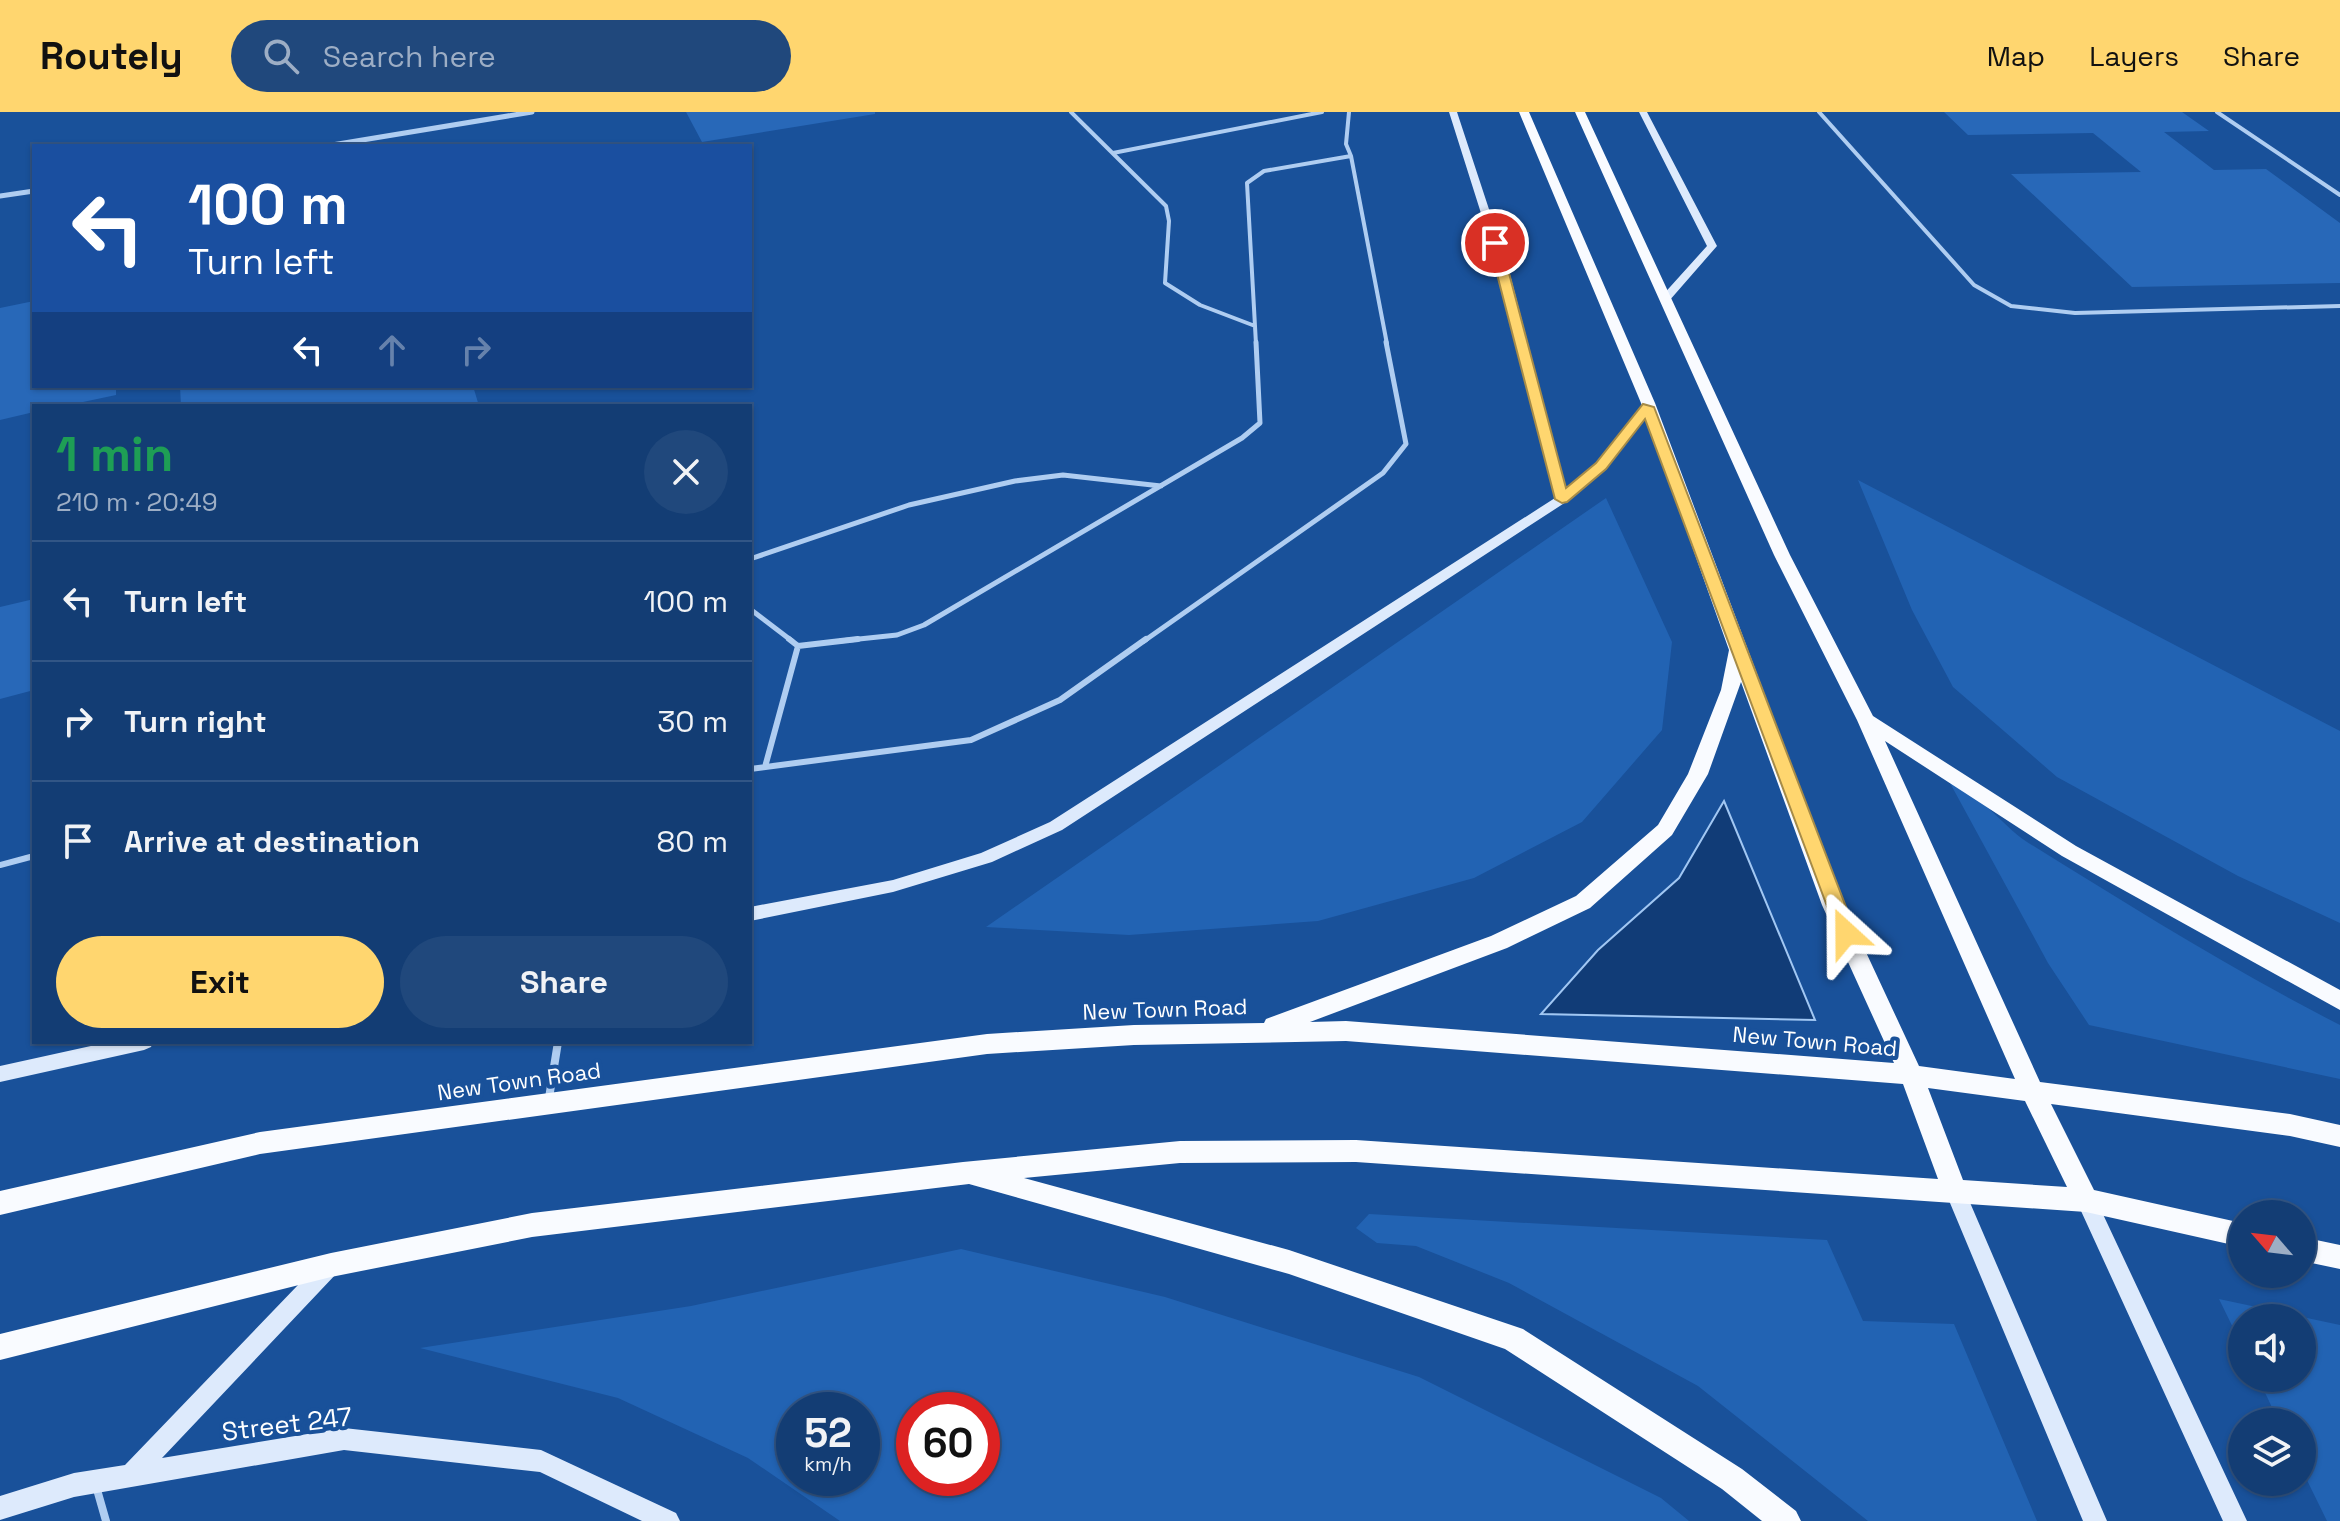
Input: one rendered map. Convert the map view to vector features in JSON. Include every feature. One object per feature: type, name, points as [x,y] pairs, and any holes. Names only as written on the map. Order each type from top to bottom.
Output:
[{"type":"main road","points":[[1524,112],[1643,389],[1647,407],[1833,905],[1911,1075],[1955,1191]]},
{"type":"main road","points":[[1580,112],[1782,555],[1866,720],[2033,1092],[2086,1200]]},
{"type":"main road","points":[[1259,1032],[1499,942],[1583,902],[1665,830],[1698,774],[1730,690],[1738,646]]},
{"type":"main road","points":[[1866,720],[2069,851],[2340,1001]]},
{"type":"main road","name":"New Town Road","points":[[0,1203],[260,1143],[987,1044],[1134,1035],[1346,1031],[1911,1075],[2290,1125],[2340,1136]]},
{"type":"main road","points":[[0,1347],[331,1265],[532,1225],[963,1173],[1180,1152],[1356,1151],[2086,1200],[2228,1232]]},
{"type":"main road","points":[[963,1173],[1289,1262],[1513,1338],[1732,1479],[1786,1521]]},
{"type":"main road","points":[[2316,1252],[2340,1257]]},
{"type":"street","points":[[338,144],[532,112]]},
{"type":"street","points":[[1453,112],[1503,267],[1562,499]]},
{"type":"street","points":[[1643,112],[1712,246],[1665,299]]},
{"type":"street","points":[[0,196],[32,191]]},
{"type":"street","points":[[752,914],[893,886],[986,858],[1056,826],[1562,499],[1601,466],[1647,407]]},
{"type":"street","points":[[0,1074],[135,1044]]},
{"type":"street","points":[[1955,1191],[2095,1521]]},
{"type":"street","points":[[2086,1200],[2235,1521]]},
{"type":"street","points":[[131,1475],[331,1265]]},
{"type":"street","name":"Street 247","points":[[0,1508],[74,1485],[344,1439],[541,1461],[668,1521]]},
{"type":"lane","points":[[1071,112],[1166,206],[1169,221],[1165,283],[1200,305],[1255,326]]},
{"type":"lane","points":[[1113,153],[1322,112]]},
{"type":"lane","points":[[752,769],[971,740],[1060,700],[1383,473],[1406,444],[1351,156],[1346,144],[1349,112]]},
{"type":"lane","points":[[1819,112],[1974,285],[2011,306],[2075,313],[2340,306]]},
{"type":"lane","points":[[2217,112],[2340,195]]},
{"type":"lane","points":[[752,611],[798,646],[897,635],[924,625],[1242,438],[1260,423],[1247,183],[1264,171],[1351,156]]},
{"type":"lane","points":[[752,558],[909,505],[1015,481],[1063,475],[1161,486]]},
{"type":"lane","points":[[765,767],[798,646]]},
{"type":"lane","points":[[0,865],[32,857]]},
{"type":"lane","points":[[548,1104],[558,1044]]},
{"type":"lane","points":[[95,1482],[106,1521]]},
{"type":"shaded area","points":[[1858,480],[2340,731],[2340,923],[2238,876],[2057,777],[1953,687],[1912,610]]},
{"type":"shaded area","points":[[1606,498],[1672,642],[1662,730],[1582,822],[1474,878],[1318,921],[1129,935],[986,927]]},
{"type":"shaded area","points":[[1950,783],[1981,801],[2027,842],[2143,914],[2340,1025],[2340,1079],[2089,1025],[2048,963]]},
{"type":"shaded area","points":[[1724,801],[1815,1020],[1541,1014],[1598,950],[1679,878]]},
{"type":"shaded area","points":[[1369,1214],[1827,1240],[1863,1321],[1954,1324],[2037,1521],[1868,1521],[1698,1386],[1509,1283],[1416,1246],[1377,1243],[1356,1228]]},
{"type":"shaded area","points":[[961,1249],[1165,1297],[1419,1377],[1661,1498],[1689,1521],[840,1521],[803,1496],[880,1496],[880,1392],[776,1392],[776,1477],[748,1458],[618,1398],[420,1348],[691,1306]]},
{"type":"shaded area","points":[[2219,1299],[2242,1304],[2228,1304],[2228,1317]]},
{"type":"shaded area","points":[[2316,1320],[2340,1325],[2340,1521],[2327,1521],[2315,1496],[2316,1408],[2272,1408],[2265,1392],[2316,1392]]},
{"type":"building","points":[[686,112],[875,112],[875,114],[702,142]]},
{"type":"building","points":[[1944,112],[2182,112],[2209,131],[2164,132],[2214,170],[2266,169],[2340,223],[2340,283],[2132,287],[2011,174],[2141,172],[2093,133],[1968,135]]},
{"type":"building","points":[[32,301],[32,388],[116,388],[116,395],[73,404],[32,404],[32,412],[0,420],[0,308]]},
{"type":"building","points":[[180,388],[474,388],[478,404],[181,404]]},
{"type":"building","points":[[32,599],[32,691],[0,699],[0,607]]},
{"type":"route","points":[[1495,243],[1536,390],[1562,499],[1601,466],[1647,407],[1846,933]]}]
